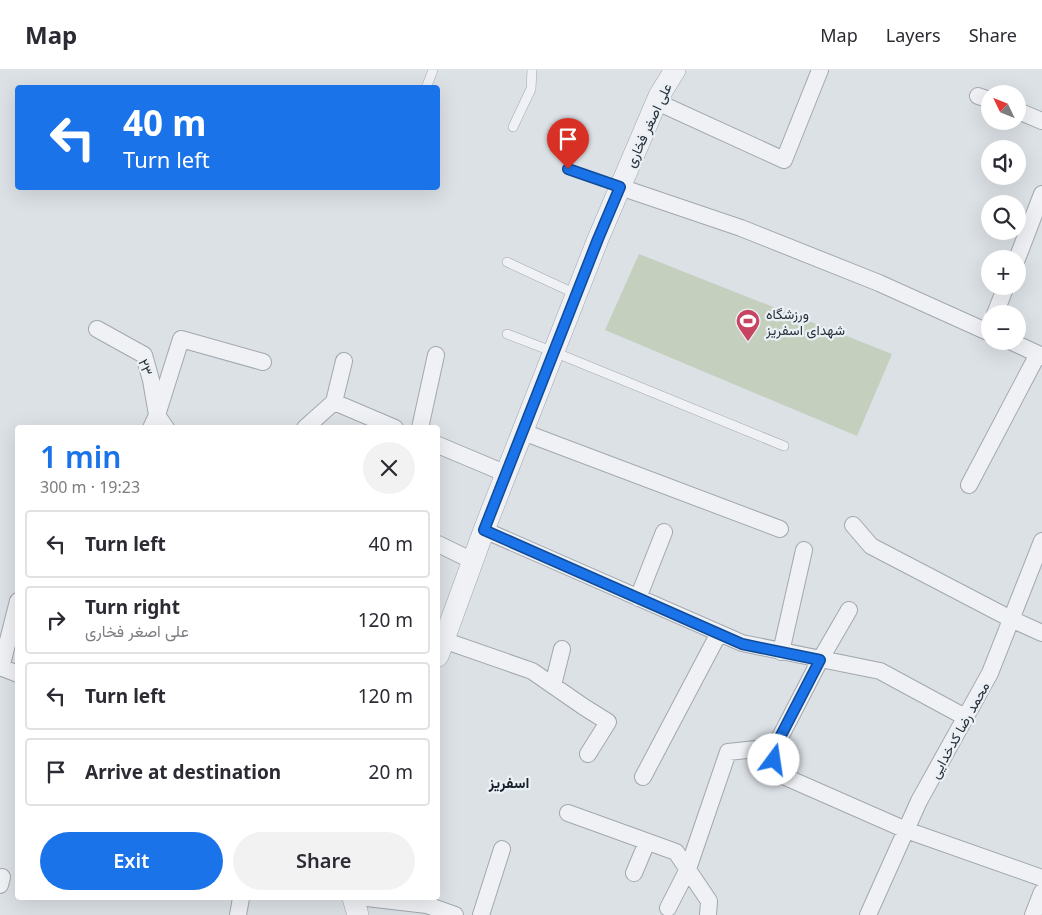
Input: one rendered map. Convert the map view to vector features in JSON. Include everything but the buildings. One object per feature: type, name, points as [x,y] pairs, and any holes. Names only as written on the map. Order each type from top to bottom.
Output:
[{"type":"street","name":"علی اصغر فخاری","points":[[440,648],[576,294],[656,102],[675,70]]},
{"type":"street","points":[[656,102],[784,160],[820,70]]},
{"type":"street","points":[[1026,114],[1042,120]]},
{"type":"street","points":[[620,187],[750,232],[879,283],[981,328]]},
{"type":"street","points":[[1020,250],[1042,194]]},
{"type":"street","name":"۲۳","points":[[97,329],[144,355],[152,380],[158,423]]},
{"type":"street","points":[[158,423],[181,339],[263,362]]},
{"type":"street","points":[[969,485],[1040,356],[1026,349]]},
{"type":"street","points":[[421,425],[436,355]]},
{"type":"street","points":[[308,425],[334,402],[344,361]]},
{"type":"street","points":[[334,402],[388,425]]},
{"type":"street","points":[[523,432],[780,529]]},
{"type":"street","points":[[440,446],[507,474]]},
{"type":"street","points":[[853,525],[871,546],[1011,619],[1042,633]]},
{"type":"street","points":[[484,530],[742,644],[880,671],[965,717]]},
{"type":"street","points":[[638,598],[664,532]]},
{"type":"street","name":"محمد رضا کدخدایی","points":[[868,915],[919,801],[990,673],[1042,541]]},
{"type":"street","points":[[440,545],[473,561]]},
{"type":"street","points":[[781,652],[804,550]]},
{"type":"street","points":[[849,610],[820,660],[775,747],[774,772],[906,830],[1042,878]]},
{"type":"street","points":[[15,613],[1,667],[15,673]]},
{"type":"street","points":[[643,777],[719,634]]},
{"type":"street","points":[[440,648],[532,671],[608,722],[588,754]]},
{"type":"street","points":[[553,685],[562,649]]},
{"type":"street","points":[[668,908],[688,870],[728,752],[775,747]]},
{"type":"street","points":[[568,813],[676,852],[709,901],[708,915]]},
{"type":"street","points":[[634,873],[648,842]]},
{"type":"street","points":[[481,915],[502,849]]},
{"type":"street","points":[[1033,915],[1042,892]]},
{"type":"street","points":[[238,915],[241,900]]},
{"type":"street","points":[[354,900],[358,915]]},
{"type":"street","points":[[408,900],[428,901],[455,915]]},
{"type":"lane","points":[[427,85],[433,70]]},
{"type":"lane","points":[[513,127],[531,90],[532,70]]},
{"type":"lane","points":[[568,169],[620,187]]},
{"type":"lane","points":[[506,262],[576,294]]},
{"type":"lane","points":[[507,334],[784,446]]},
{"type":"green space","name":"ورزشگاه شهدای اسفریز","points":[[639,254],[892,354],[857,436],[605,330]]},
{"type":"place","name":"ورزشگاه شهدای اسفریز","points":[[748,342]]},
{"type":"district","name":"اسفریز","points":[[509,782]]},
{"type":"route","points":[[568,169],[620,187],[484,530],[742,644],[820,660],[775,747],[774,760]]}]
